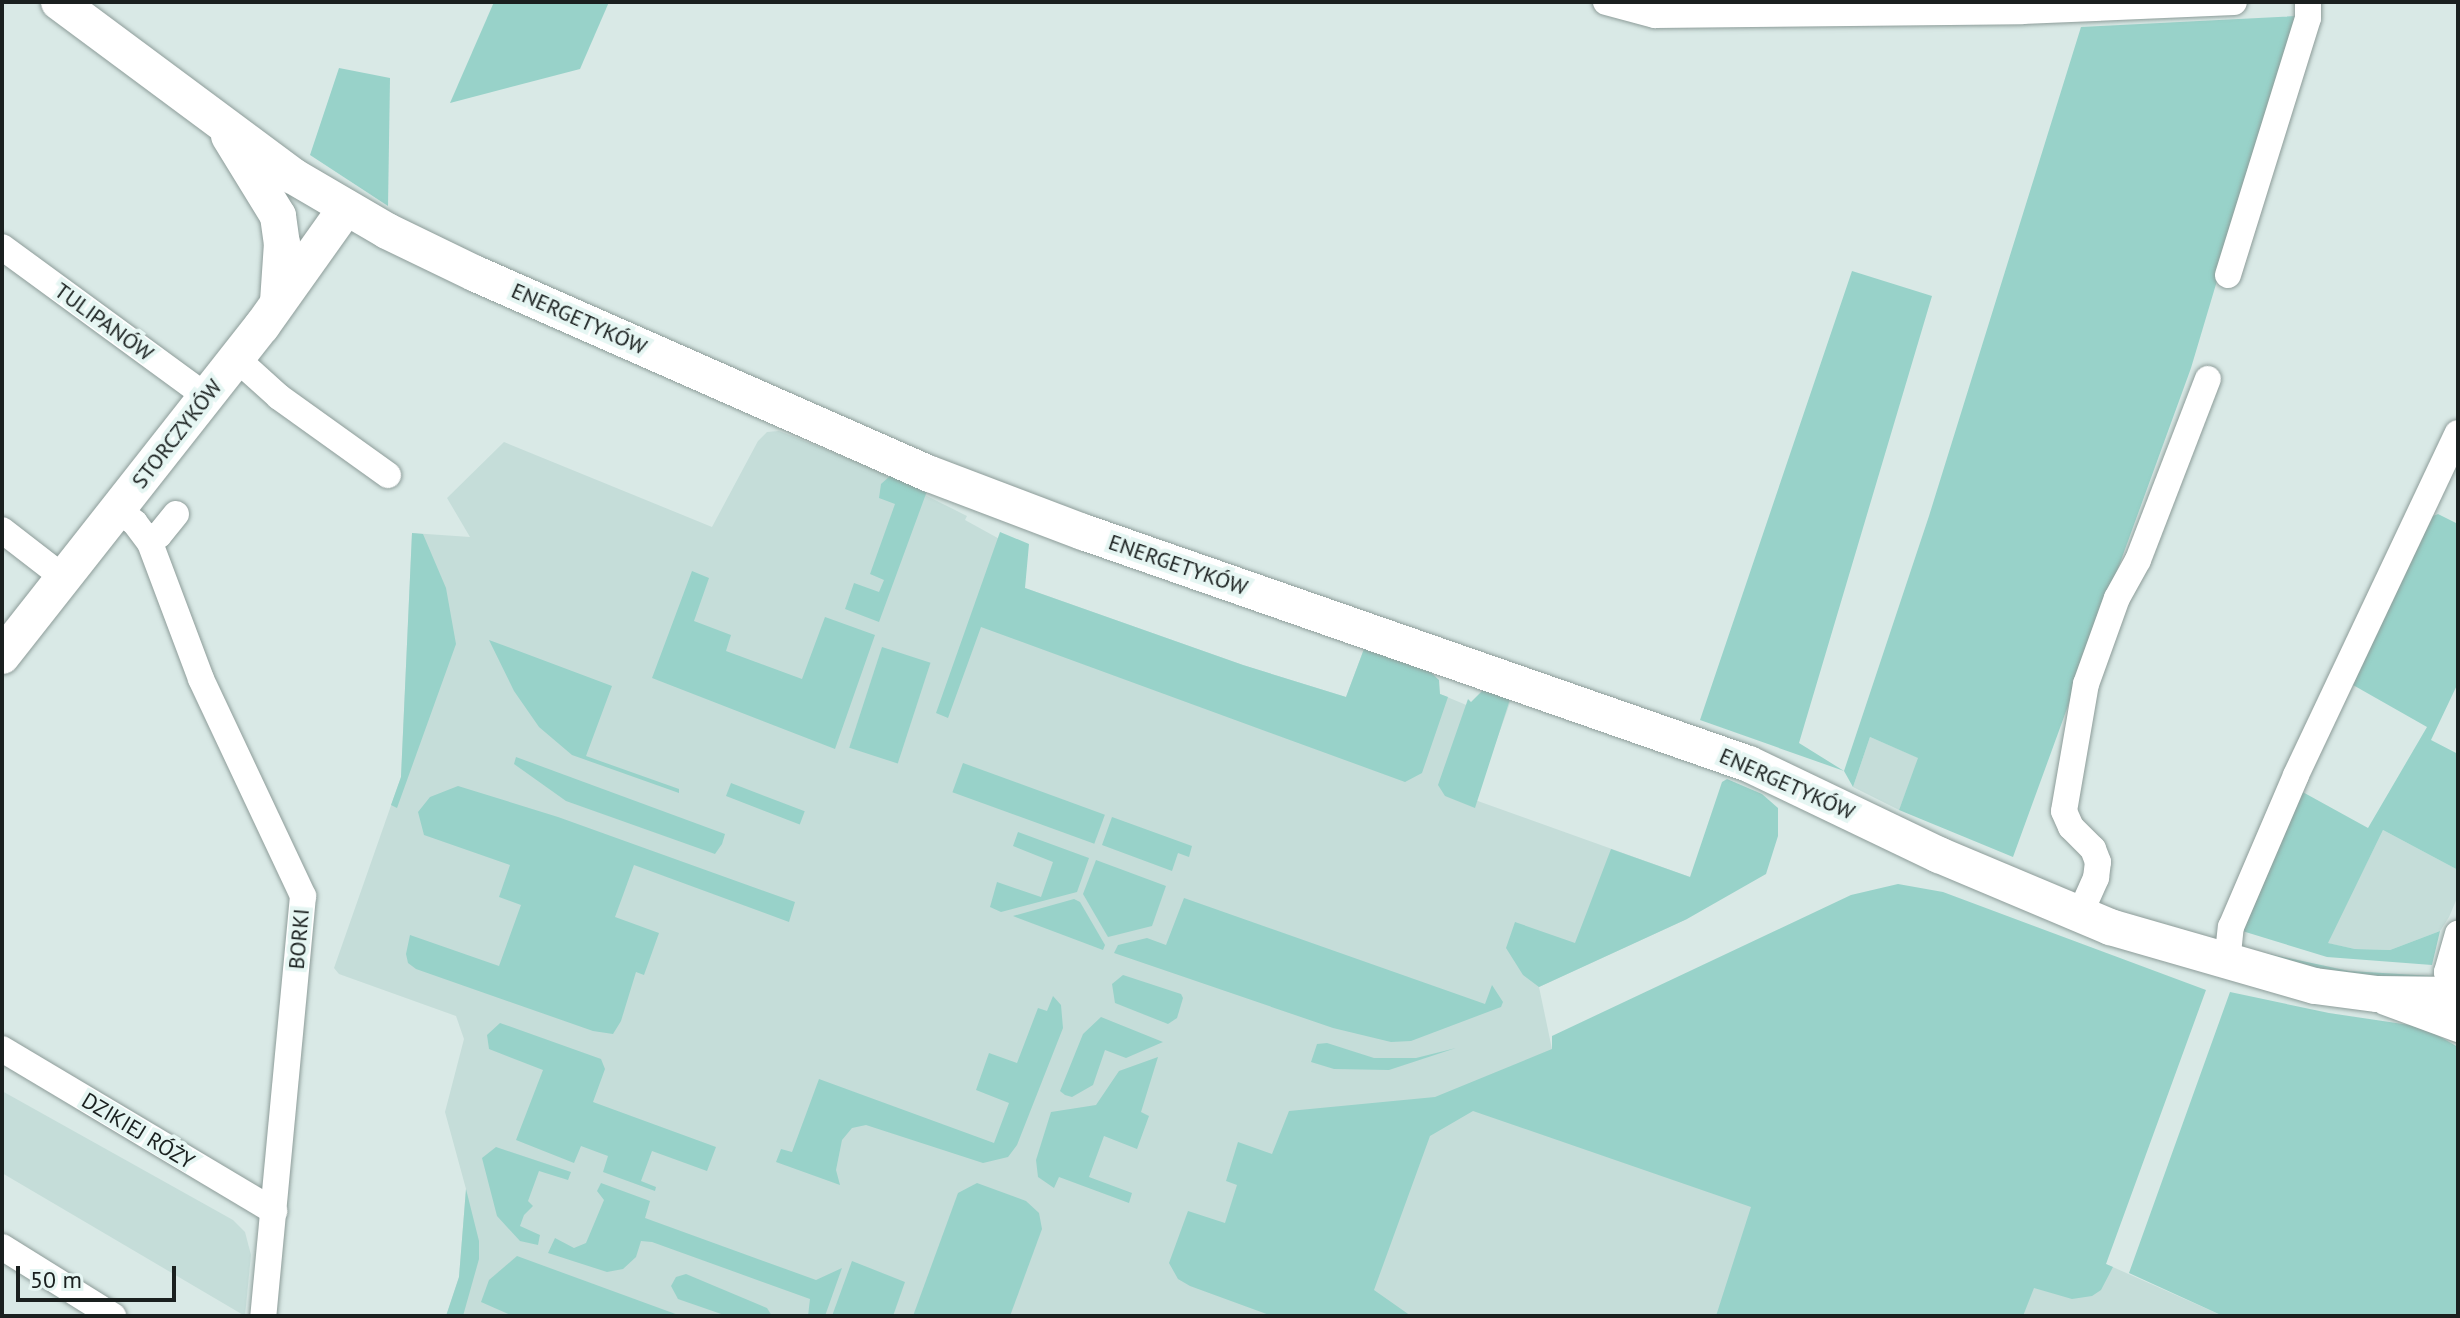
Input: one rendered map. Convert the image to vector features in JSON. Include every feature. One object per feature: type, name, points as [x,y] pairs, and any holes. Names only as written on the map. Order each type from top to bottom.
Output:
[{"type":"street","name":"ENERGETYKÓW","points":[[59,2],[293,176],[346,208],[440,258],[930,474],[1083,532],[1749,764],[1926,850],[2079,916],[2296,982],[2457,1010]]},
{"type":"street","points":[[1606,2],[1655,15],[2022,11],[2234,2]]},
{"type":"street","points":[[2228,275],[2308,18],[2308,2]]},
{"type":"street","points":[[221,120],[278,216],[282,243],[278,302]]},
{"type":"street","name":"STORCZYKÓW","points":[[2,656],[237,359],[346,208]]},
{"type":"street","name":"TULIPANÓW","points":[[2,247],[207,397]]},
{"type":"street","points":[[237,359],[279,397],[388,475]]},
{"type":"street","points":[[2079,916],[2096,878],[2098,862],[2093,849],[2071,827],[2064,811],[2086,684],[2117,598],[2138,560],[2208,379]]},
{"type":"street","points":[[2227,963],[2231,927],[2296,775],[2458,433]]},
{"type":"street","name":"BORKI","points":[[118,510],[147,537],[201,679],[303,896],[263,1316]]},
{"type":"street","points":[[147,537],[159,535],[176,514]]},
{"type":"street","points":[[2,530],[64,578]]},
{"type":"street","points":[[2457,1010],[2447,972],[2458,934]]},
{"type":"street","name":"DZIKIEJ RÓŻY","points":[[2,1049],[274,1211]]},
{"type":"street","points":[[2,1247],[113,1316]]},
{"type":"shaded area","points":[[779,431],[867,466],[967,516],[965,520],[1014,547],[1025,588],[1243,665],[1346,697],[1364,649],[1435,675],[1440,694],[1471,707],[1475,701],[1511,700],[1475,800],[1690,877],[1687,919],[1539,987],[1552,1049],[2106,1264],[2223,1316],[446,1316],[459,1277],[466,1189],[445,1112],[464,1039],[456,1016],[339,974],[334,968],[401,777],[412,533],[470,537],[447,498],[504,442],[712,527],[758,441],[767,432]]},
{"type":"shaded area","points":[[1870,737],[1919,758],[1899,810],[1853,787]]},
{"type":"shaded area","points":[[2383,830],[2458,870],[2458,896],[2449,917],[2440,931],[2390,950],[2355,949],[2327,943]]},
{"type":"shaded area","points":[[2,1091],[233,1220],[245,1232],[251,1255],[245,1316],[2,1173]]},
{"type":"green space","points":[[494,2],[609,2],[580,69],[450,103]]},
{"type":"green space","points":[[2296,16],[2191,368],[2013,857],[1899,810],[1918,758],[1870,737],[1853,787],[1844,771],[1929,516],[2081,27]]},
{"type":"green space","points":[[339,68],[390,78],[388,206],[310,155]]},
{"type":"green space","points":[[1852,271],[1932,296],[1799,743],[1844,771],[1700,720]]},
{"type":"green space","points":[[890,476],[927,491],[879,622],[845,609],[854,583],[879,592],[884,580],[870,574],[895,504],[879,498],[881,484]]},
{"type":"green space","points":[[2438,514],[2458,524],[2458,683],[2431,740],[2458,754],[2458,870],[2383,830],[2328,943],[2355,949],[2390,950],[2440,931],[2432,965],[2327,957],[2239,930],[2299,790],[2368,828],[2427,727],[2353,685],[2428,518]]},
{"type":"green space","points":[[1000,532],[1029,544],[1025,588],[1243,665],[1346,697],[1364,649],[1429,671],[1439,680],[1440,694],[1448,697],[1422,773],[1405,782],[981,627],[948,718],[936,713]]},
{"type":"green space","points":[[412,533],[423,534],[446,588],[456,644],[397,808],[391,805],[401,777]]},
{"type":"green space","points":[[692,571],[709,578],[694,621],[731,635],[726,651],[802,679],[825,617],[875,635],[835,749],[652,678]]},
{"type":"green space","points":[[489,640],[612,686],[586,756],[679,789],[679,793],[572,755],[539,727],[514,691]]},
{"type":"green space","points":[[882,647],[931,663],[898,764],[849,748]]},
{"type":"green space","points":[[1492,689],[1511,696],[1475,808],[1445,796],[1438,785],[1468,699],[1471,702],[1483,690]]},
{"type":"green space","points":[[516,757],[725,834],[722,844],[715,854],[566,801],[514,764]]},
{"type":"green space","points":[[963,763],[1105,815],[1094,844],[952,792]]},
{"type":"green space","points":[[1727,779],[1762,794],[1778,808],[1778,836],[1766,874],[1687,919],[1539,987],[1523,975],[1506,948],[1515,922],[1575,943],[1611,849],[1690,877],[1722,782]]},
{"type":"green space","points":[[731,783],[805,811],[800,824],[726,796]]},
{"type":"green space","points":[[458,786],[558,817],[795,902],[789,922],[634,865],[615,917],[659,933],[644,975],[636,972],[621,1021],[613,1034],[593,1031],[416,969],[408,963],[406,954],[410,935],[499,966],[521,905],[499,897],[510,865],[424,835],[418,812],[430,797]]},
{"type":"green space","points":[[1112,817],[1192,846],[1189,857],[1178,853],[1172,871],[1102,845]]},
{"type":"green space","points":[[1018,832],[1089,858],[1077,892],[1001,912],[990,907],[997,882],[1041,897],[1053,862],[1013,846]]},
{"type":"green space","points":[[1096,860],[1166,886],[1152,926],[1108,937],[1083,894]]},
{"type":"green space","points":[[1898,884],[1943,892],[2206,990],[2106,1264],[2113,1267],[2101,1290],[2092,1296],[2072,1299],[2034,1288],[2023,1316],[1716,1316],[1751,1207],[1473,1111],[1430,1136],[1374,1290],[1411,1316],[1272,1316],[1190,1286],[1178,1279],[1169,1263],[1188,1211],[1225,1223],[1237,1185],[1226,1181],[1238,1142],[1272,1154],[1289,1111],[1435,1097],[1552,1049],[1552,1036],[1851,895]]},
{"type":"green space","points":[[1184,898],[1485,1004],[1492,985],[1503,1002],[1501,1007],[1411,1041],[1391,1042],[1333,1028],[1114,953],[1118,945],[1147,938],[1166,945]]},
{"type":"green space","points":[[1074,899],[1080,902],[1105,945],[1103,950],[1013,916]]},
{"type":"green space","points":[[2242,948],[2349,971],[2433,976],[2432,979],[2359,980]]},
{"type":"green space","points":[[1123,975],[1181,994],[1183,998],[1177,1018],[1168,1024],[1115,1003],[1112,984]]},
{"type":"green space","points":[[2230,992],[2329,1013],[2423,1027],[2458,1047],[2458,1316],[2223,1316],[2129,1273]]},
{"type":"green space","points":[[1053,996],[1061,1005],[1063,1028],[1017,1145],[1008,1157],[983,1163],[866,1125],[852,1128],[842,1140],[836,1170],[840,1185],[776,1162],[781,1149],[792,1152],[819,1079],[994,1143],[1009,1103],[976,1090],[989,1053],[1017,1063],[1038,1008],[1047,1011]]},
{"type":"green space","points":[[1101,1017],[1163,1042],[1126,1058],[1105,1050],[1093,1085],[1072,1097],[1065,1095],[1060,1091],[1083,1034]]},
{"type":"green space","points":[[500,1023],[601,1059],[605,1069],[593,1102],[716,1147],[707,1171],[652,1151],[641,1181],[656,1187],[655,1191],[603,1172],[608,1156],[581,1146],[574,1163],[516,1140],[543,1070],[489,1049],[487,1035]]},
{"type":"green space","points":[[1327,1043],[1374,1058],[1416,1058],[1456,1048],[1389,1070],[1334,1069],[1311,1062],[1317,1044]]},
{"type":"green space","points":[[1158,1057],[1141,1112],[1149,1116],[1137,1149],[1104,1136],[1089,1177],[1132,1193],[1129,1203],[1059,1177],[1054,1188],[1038,1177],[1036,1160],[1051,1112],[1096,1105],[1119,1071]]},
{"type":"green space","points":[[496,1147],[571,1172],[568,1180],[539,1171],[528,1201],[533,1206],[524,1215],[520,1226],[540,1235],[538,1245],[520,1241],[497,1216],[482,1158]]},
{"type":"green space","points":[[601,1183],[650,1201],[645,1218],[816,1280],[842,1268],[825,1316],[808,1316],[810,1299],[652,1242],[641,1241],[636,1257],[623,1269],[607,1272],[548,1253],[555,1238],[574,1248],[586,1243],[604,1200],[597,1191]]},
{"type":"green space","points":[[977,1183],[1026,1201],[1039,1213],[1042,1229],[1010,1316],[913,1316],[958,1193]]},
{"type":"green space","points":[[466,1189],[479,1241],[479,1259],[463,1316],[446,1316],[459,1277]]},
{"type":"green space","points":[[517,1256],[681,1316],[513,1316],[481,1302],[489,1280]]},
{"type":"green space","points":[[852,1261],[905,1282],[893,1316],[832,1316]]},
{"type":"green space","points":[[686,1274],[767,1308],[772,1316],[727,1316],[678,1299],[671,1286],[676,1277]]}]
